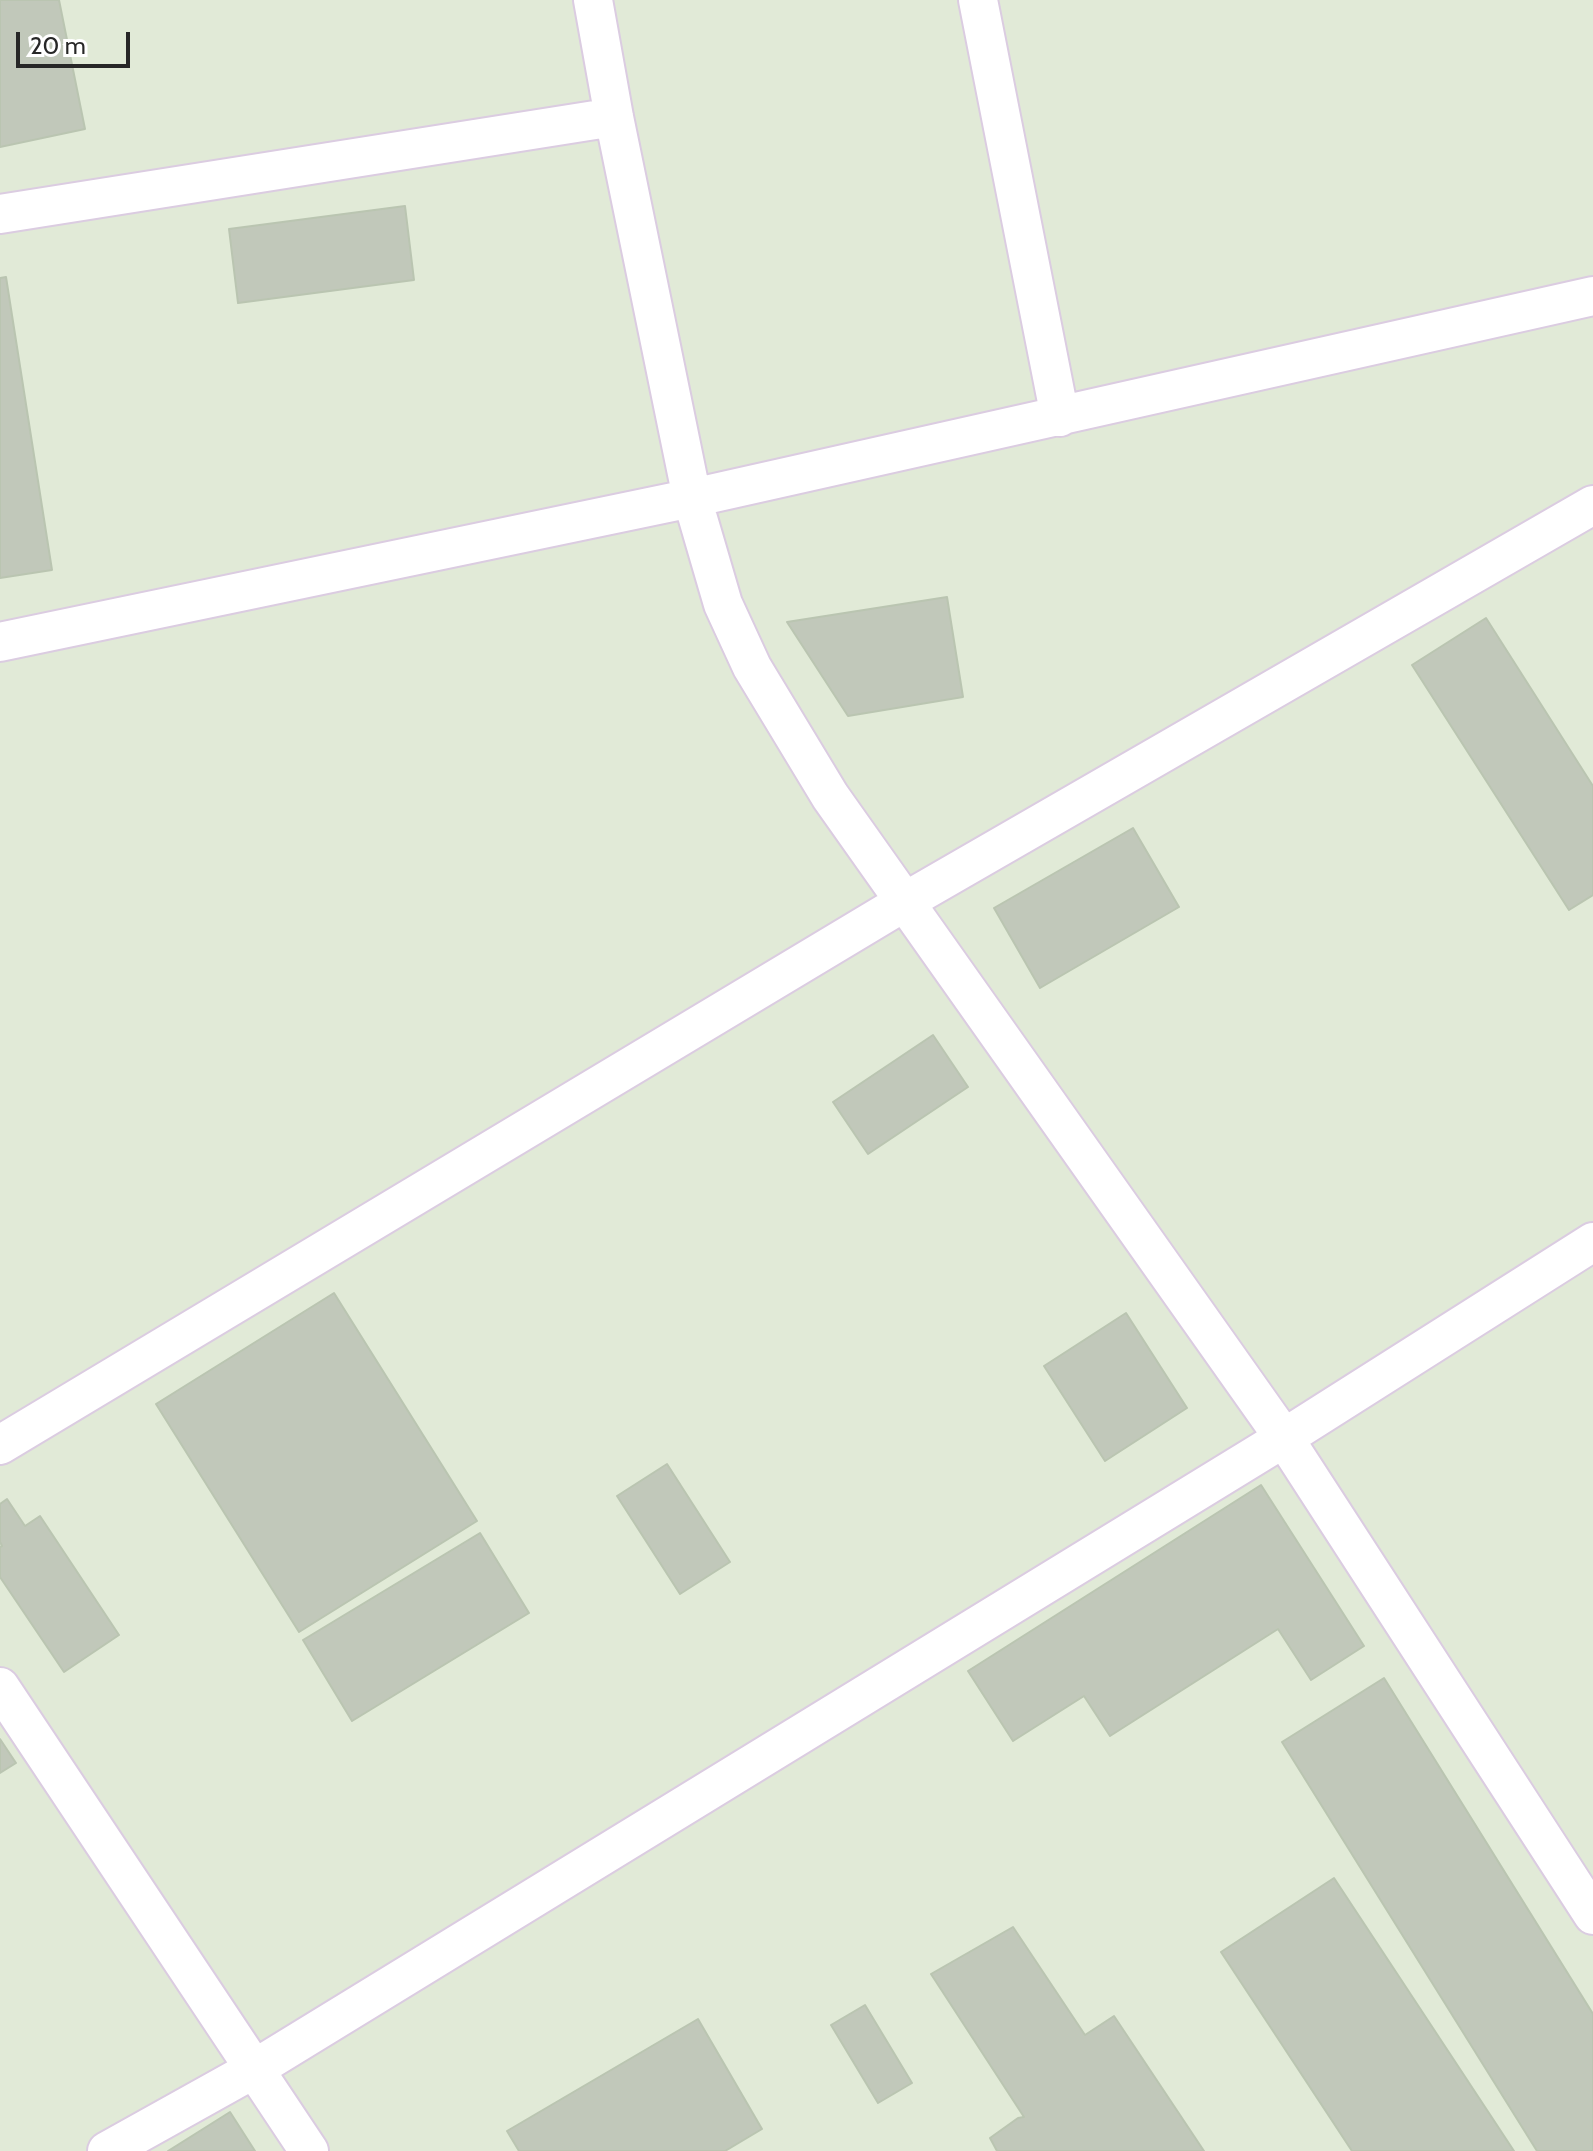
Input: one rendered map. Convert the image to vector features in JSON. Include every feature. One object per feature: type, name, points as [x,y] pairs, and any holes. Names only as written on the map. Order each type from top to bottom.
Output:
[{"type":"street","points":[[593,0],[692,498],[723,604],[752,667],[830,796],[1284,1438],[1593,1915]]},
{"type":"street","points":[[978,0],[1060,417]]},
{"type":"street","points":[[0,214],[614,117]]},
{"type":"street","points":[[0,642],[692,498],[1593,296]]},
{"type":"street","points":[[0,1445],[906,901],[1593,505]]},
{"type":"street","points":[[107,2151],[256,2068],[1284,1438],[1593,1242]]},
{"type":"street","points":[[0,1687],[309,2151]]},
{"type":"building","points":[[0,0],[59,0],[85,129],[0,147]]},
{"type":"building","points":[[405,206],[414,280],[238,303],[229,229]]},
{"type":"building","points":[[6,277],[52,570],[0,578],[0,278]]},
{"type":"building","points":[[947,597],[963,697],[848,716],[787,622]]},
{"type":"building","points":[[1486,618],[1593,786],[1593,895],[1569,910],[1412,665]]},
{"type":"building","points":[[1133,828],[1179,907],[1040,988],[994,908]]},
{"type":"building","points":[[933,1035],[968,1087],[868,1154],[833,1102]]},
{"type":"building","points":[[334,1293],[477,1521],[299,1632],[156,1404]]},
{"type":"building","points":[[1126,1313],[1187,1408],[1105,1461],[1044,1366]]},
{"type":"building","points":[[667,1464],[730,1562],[680,1594],[617,1496]]},
{"type":"building","points":[[1261,1485],[1364,1646],[1311,1680],[1278,1629],[1110,1736],[1084,1696],[1013,1741],[968,1671]]},
{"type":"building","points":[[7,1499],[25,1526],[40,1516],[119,1635],[64,1672],[0,1577],[0,1504]]},
{"type":"building","points":[[480,1533],[529,1613],[352,1721],[303,1640]]},
{"type":"building","points":[[1384,1678],[1593,2014],[1593,2151],[1537,2151],[1282,1742]]},
{"type":"building","points":[[0,1739],[16,1763],[0,1773]]},
{"type":"building","points":[[1334,1878],[1514,2151],[1352,2151],[1221,1952]]},
{"type":"building","points":[[1013,1927],[1085,2035],[1114,2016],[1204,2151],[997,2151],[990,2138],[1024,2117],[931,1974]]},
{"type":"building","points":[[865,2005],[912,2083],[878,2103],[831,2025]]},
{"type":"building","points":[[698,2019],[762,2129],[725,2151],[519,2151],[507,2131]]},
{"type":"building","points":[[230,2112],[255,2151],[168,2151]]}]
